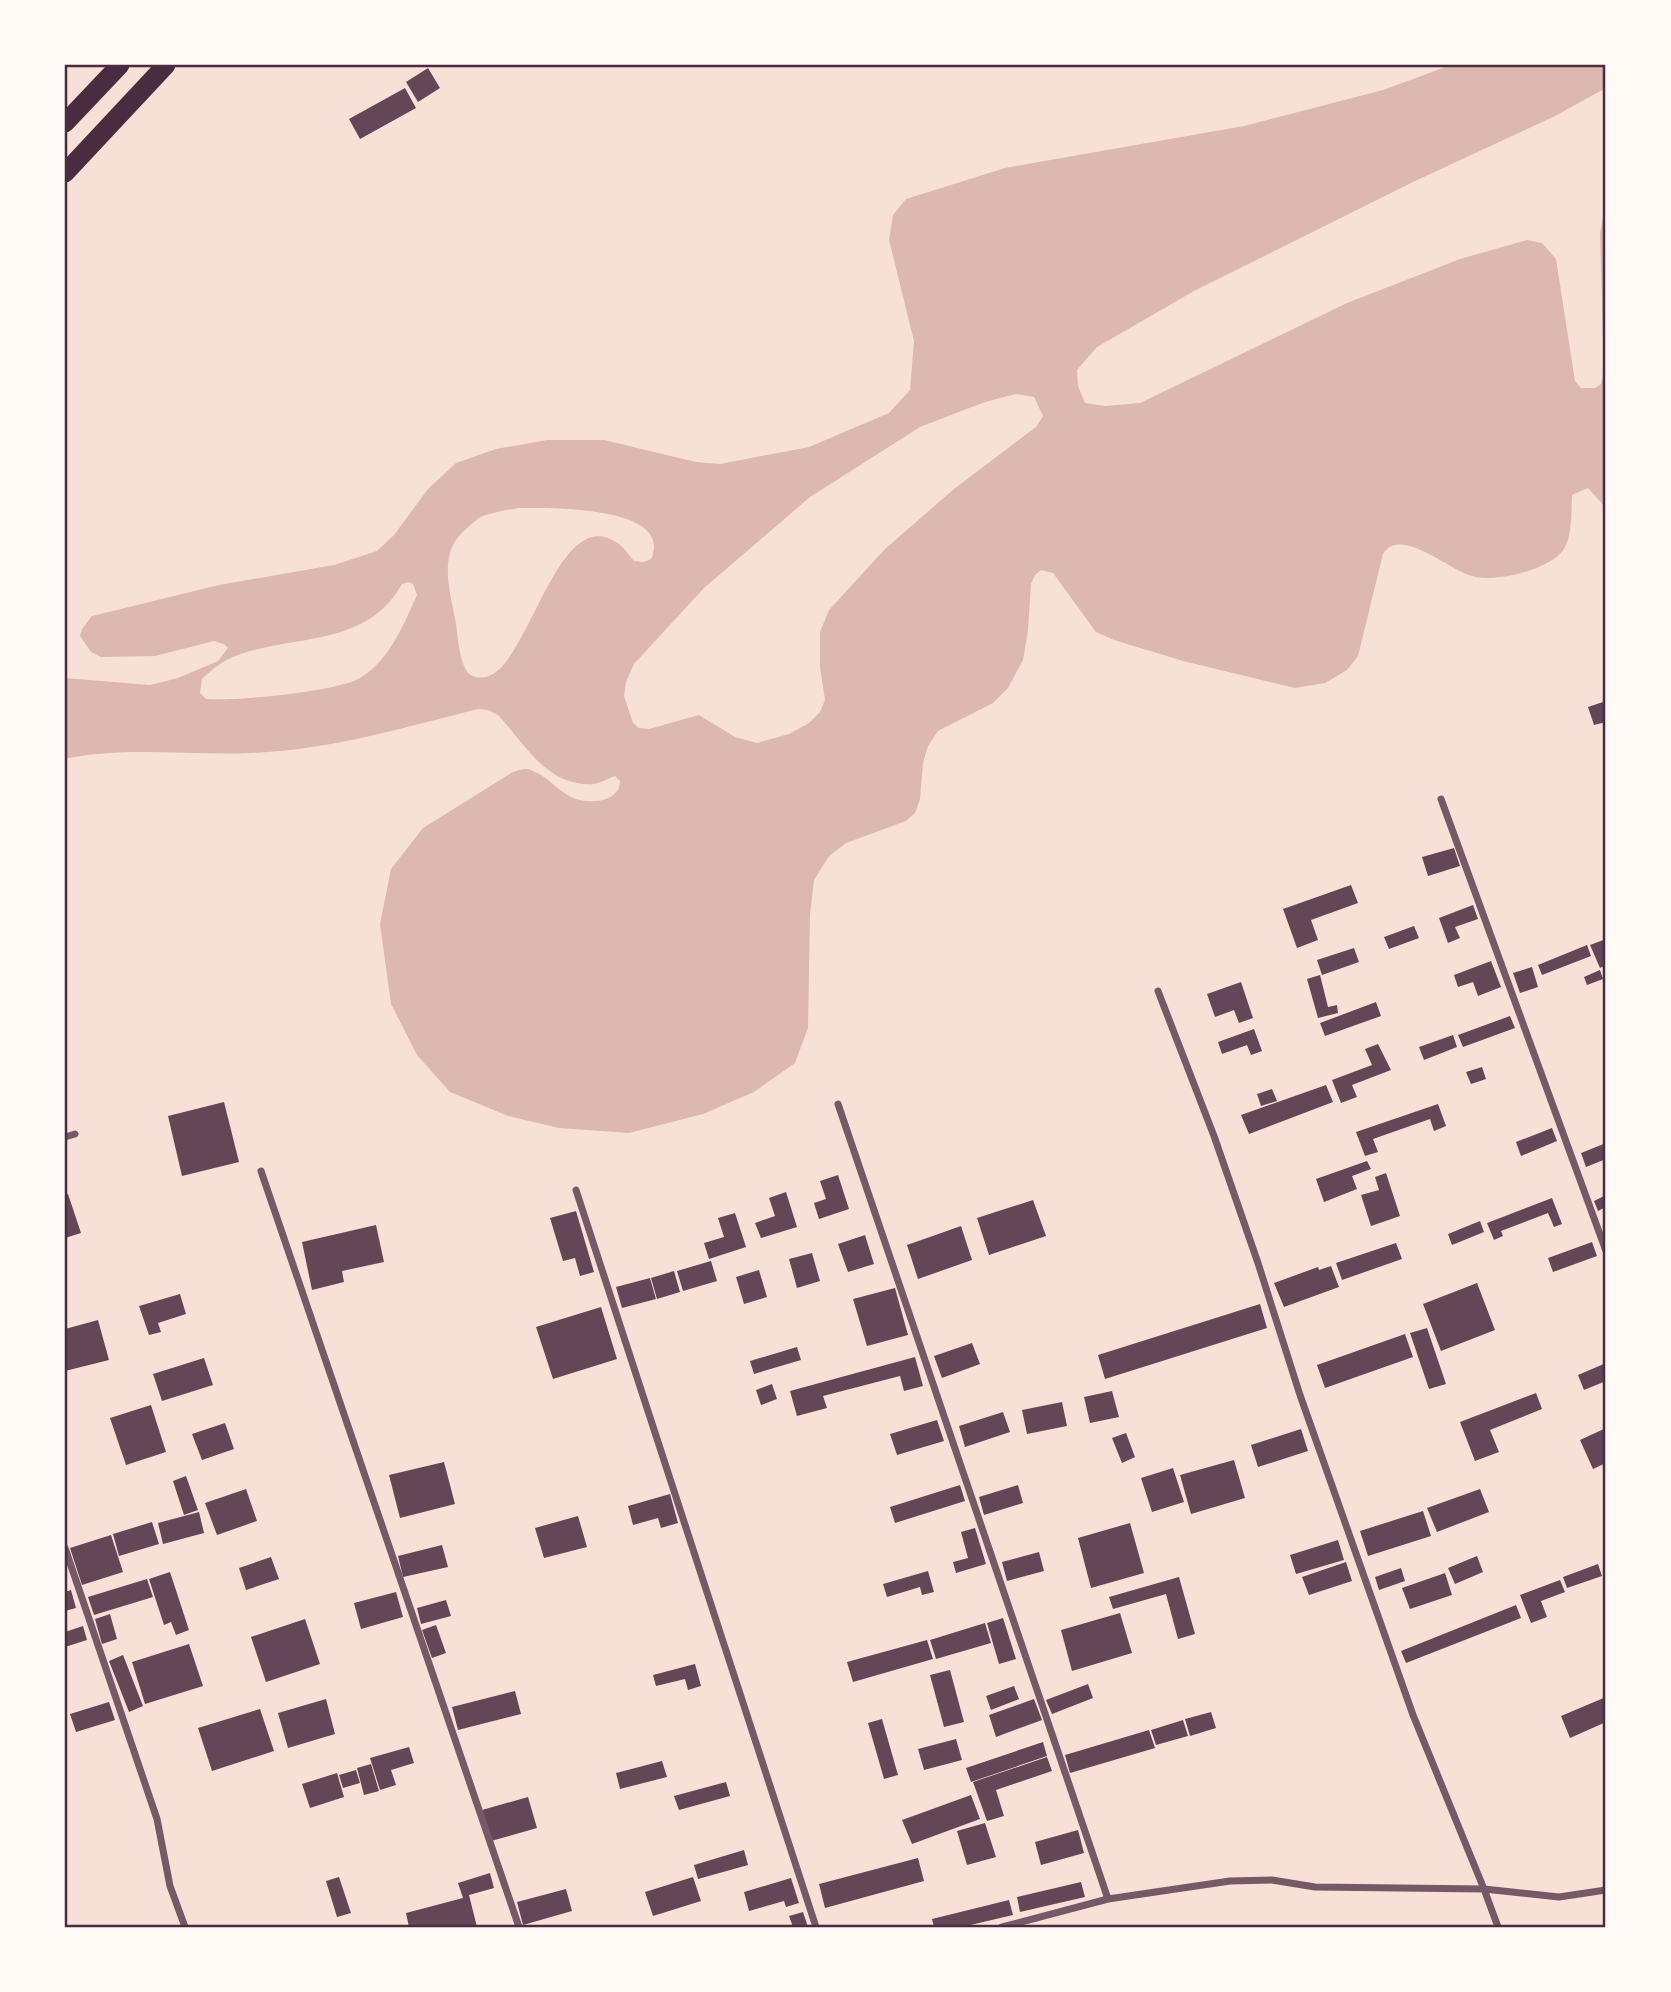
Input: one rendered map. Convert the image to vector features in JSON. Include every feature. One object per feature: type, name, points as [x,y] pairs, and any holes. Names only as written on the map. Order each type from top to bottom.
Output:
[{"type":"highway","points":[[65,123],[120,65]]},
{"type":"highway","points":[[65,173],[166,65]]},
{"type":"street","points":[[1441,799],[1606,1251]]},
{"type":"street","points":[[1158,991],[1214,1136],[1300,1395],[1413,1715],[1497,1927]]},
{"type":"street","points":[[838,1104],[1108,1899]]},
{"type":"street","points":[[65,1138],[75,1134]]},
{"type":"street","points":[[261,1171],[519,1927]]},
{"type":"street","points":[[576,1191],[816,1927]]},
{"type":"street","points":[[65,1548],[158,1819],[170,1886],[185,1927]]},
{"type":"street","points":[[1002,1927],[1108,1899],[1230,1881],[1262,1880],[1315,1887],[1484,1889],[1559,1897],[1606,1890]]},
{"type":"shaded area","points":[[1451,65],[1606,65],[1606,88],[1555,116],[1413,182],[1194,291],[1097,347],[1077,370],[1078,386],[1085,403],[1105,406],[1140,403],[1347,303],[1460,259],[1527,240],[1542,243],[1556,259],[1575,381],[1581,388],[1595,388],[1601,384],[1604,370],[1600,233],[1606,203],[1606,508],[1588,488],[1572,495],[1568,541],[1561,553],[1543,565],[1503,577],[1469,575],[1411,546],[1400,544],[1390,547],[1383,554],[1358,656],[1347,670],[1325,683],[1295,688],[1183,661],[1096,632],[1053,573],[1041,570],[1031,584],[1023,660],[1008,688],[993,703],[938,731],[928,746],[923,763],[920,799],[915,813],[906,821],[846,843],[829,856],[814,880],[810,915],[808,1028],[795,1063],[754,1092],[703,1114],[629,1133],[559,1128],[508,1116],[450,1092],[417,1055],[391,1004],[380,924],[391,869],[423,828],[511,773],[530,770],[543,776],[571,797],[585,801],[609,798],[619,788],[620,781],[615,776],[594,784],[563,779],[538,762],[498,715],[488,710],[478,709],[309,748],[228,754],[112,753],[65,759],[65,678],[150,685],[178,678],[218,661],[228,648],[214,641],[155,656],[101,657],[91,652],[80,636],[92,616],[219,585],[334,565],[377,551],[394,535],[428,489],[456,463],[496,449],[547,440],[604,440],[696,462],[720,464],[809,447],[889,413],[910,390],[914,341],[889,240],[893,215],[906,199],[1005,168],[1244,126],[1383,90]],"holes":[[[1016,394],[1034,397],[1043,416],[1036,427],[954,489],[885,549],[829,610],[820,632],[820,667],[825,700],[820,712],[809,723],[789,734],[757,743],[735,737],[699,715],[649,729],[639,728],[633,723],[624,696],[626,682],[634,664],[704,588],[810,497],[920,427],[985,402]],[[519,508],[534,508],[579,510],[627,519],[644,528],[653,541],[651,559],[644,562],[634,561],[616,542],[596,536],[578,545],[561,564],[504,664],[489,676],[476,677],[468,673],[461,658],[448,570],[452,548],[457,538],[476,520]],[[402,584],[413,584],[417,595],[401,630],[387,652],[360,678],[330,687],[262,697],[206,699],[200,693],[202,679],[228,659],[350,629],[370,619],[387,604]]]},
{"type":"building","points":[[428,68],[440,88],[418,102],[406,82]]},
{"type":"building","points":[[405,88],[416,108],[360,139],[349,119]]},
{"type":"building","points":[[1606,701],[1606,722],[1594,725],[1588,707]]},
{"type":"building","points":[[1454,848],[1460,866],[1428,876],[1422,857]]},
{"type":"building","points":[[1351,885],[1358,903],[1311,920],[1318,940],[1297,948],[1283,909]]},
{"type":"building","points":[[1473,905],[1478,919],[1455,927],[1460,938],[1448,943],[1439,918]]},
{"type":"building","points":[[1414,926],[1419,938],[1389,949],[1384,937]]},
{"type":"building","points":[[1606,939],[1606,965],[1600,968],[1590,945]]},
{"type":"building","points":[[1587,945],[1591,956],[1542,975],[1538,965]]},
{"type":"building","points":[[1354,948],[1359,962],[1322,975],[1317,960]]},
{"type":"building","points":[[1491,961],[1501,987],[1478,996],[1473,982],[1458,987],[1454,975]]},
{"type":"building","points":[[1532,967],[1538,987],[1520,993],[1513,973]]},
{"type":"building","points":[[1600,970],[1603,979],[1587,985],[1584,977]]},
{"type":"building","points":[[1320,975],[1328,1007],[1337,1005],[1338,1013],[1318,1018],[1307,979]]},
{"type":"building","points":[[1241,982],[1253,1018],[1239,1023],[1234,1010],[1215,1017],[1207,994]]},
{"type":"building","points":[[1376,1002],[1381,1016],[1325,1036],[1320,1023]]},
{"type":"building","points":[[1510,1016],[1515,1028],[1463,1047],[1458,1035]]},
{"type":"building","points":[[1254,1029],[1262,1051],[1251,1055],[1247,1045],[1222,1054],[1218,1042]]},
{"type":"building","points":[[1453,1035],[1457,1047],[1424,1060],[1419,1047]]},
{"type":"building","points":[[1378,1044],[1391,1070],[1352,1085],[1357,1097],[1341,1103],[1332,1080],[1372,1065],[1365,1049]]},
{"type":"building","points":[[1482,1067],[1486,1079],[1471,1084],[1466,1072]]},
{"type":"building","points":[[1326,1085],[1333,1102],[1249,1134],[1241,1115]]},
{"type":"building","points":[[1272,1089],[1277,1101],[1261,1106],[1257,1094]]},
{"type":"building","points":[[224,1102],[239,1162],[182,1176],[168,1116]]},
{"type":"building","points":[[1438,1104],[1446,1126],[1434,1131],[1430,1119],[1373,1139],[1378,1152],[1365,1156],[1356,1132]]},
{"type":"building","points":[[1552,1128],[1557,1141],[1521,1156],[1516,1142]]},
{"type":"building","points":[[1606,1143],[1606,1159],[1586,1167],[1581,1153]]},
{"type":"building","points":[[1367,1161],[1371,1169],[1352,1176],[1357,1189],[1324,1202],[1316,1179]]},
{"type":"building","points":[[1386,1173],[1400,1216],[1371,1226],[1361,1195],[1379,1190],[1375,1177]]},
{"type":"building","points":[[838,1175],[849,1209],[819,1219],[814,1203],[826,1199],[820,1181]]},
{"type":"building","points":[[786,1192],[797,1227],[761,1238],[755,1223],[775,1216],[769,1198]]},
{"type":"building","points":[[68,1194],[81,1233],[65,1238],[65,1195]]},
{"type":"building","points":[[1606,1195],[1606,1207],[1598,1211],[1594,1201]]},
{"type":"building","points":[[1552,1198],[1562,1224],[1554,1227],[1548,1213],[1501,1231],[1503,1236],[1494,1240],[1487,1223]]},
{"type":"building","points":[[1033,1200],[1046,1236],[989,1255],[977,1218]]},
{"type":"building","points":[[576,1211],[594,1272],[580,1276],[575,1258],[563,1261],[550,1218]]},
{"type":"building","points":[[735,1213],[746,1247],[709,1259],[704,1243],[724,1237],[718,1218]]},
{"type":"building","points":[[1480,1221],[1484,1232],[1452,1245],[1448,1234]]},
{"type":"building","points":[[376,1225],[384,1262],[342,1271],[344,1282],[312,1290],[302,1242]]},
{"type":"building","points":[[961,1226],[972,1260],[918,1279],[907,1245]]},
{"type":"building","points":[[865,1235],[874,1264],[848,1272],[838,1244]]},
{"type":"building","points":[[1592,1242],[1597,1256],[1553,1272],[1548,1258]]},
{"type":"building","points":[[1396,1243],[1402,1259],[1342,1280],[1336,1263]]},
{"type":"building","points":[[812,1253],[820,1281],[797,1288],[789,1259]]},
{"type":"building","points":[[711,1261],[717,1281],[683,1291],[677,1271]]},
{"type":"building","points":[[1331,1266],[1339,1287],[1284,1307],[1274,1283],[1318,1267],[1319,1270]]},
{"type":"building","points":[[759,1270],[767,1297],[744,1304],[736,1277]]},
{"type":"building","points":[[674,1271],[680,1292],[657,1299],[651,1278]]},
{"type":"building","points":[[650,1278],[656,1299],[622,1308],[616,1287]]},
{"type":"building","points":[[1477,1283],[1495,1330],[1441,1351],[1423,1304]]},
{"type":"building","points":[[895,1288],[908,1335],[867,1346],[853,1299]]},
{"type":"building","points":[[180,1294],[186,1314],[158,1323],[161,1332],[149,1335],[139,1306]]},
{"type":"building","points":[[1260,1304],[1267,1328],[1105,1379],[1098,1355]]},
{"type":"building","points":[[601,1307],[617,1359],[553,1379],[536,1327]]},
{"type":"building","points":[[98,1320],[109,1360],[65,1371],[65,1329]]},
{"type":"building","points":[[1427,1328],[1446,1384],[1429,1389],[1410,1333]]},
{"type":"building","points":[[1405,1334],[1413,1357],[1325,1388],[1317,1365]]},
{"type":"building","points":[[972,1343],[980,1364],[942,1378],[934,1356]]},
{"type":"building","points":[[797,1347],[801,1360],[754,1374],[750,1361]]},
{"type":"building","points":[[915,1357],[923,1386],[904,1391],[900,1376],[823,1396],[827,1408],[797,1416],[790,1391]]},
{"type":"building","points":[[204,1358],[213,1385],[162,1401],[153,1374]]},
{"type":"building","points":[[1606,1363],[1606,1381],[1584,1390],[1578,1375]]},
{"type":"building","points":[[772,1384],[777,1399],[761,1405],[756,1390]]},
{"type":"building","points":[[1112,1391],[1119,1417],[1090,1423],[1084,1397]]},
{"type":"building","points":[[1536,1393],[1542,1409],[1490,1430],[1499,1452],[1475,1461],[1460,1422]]},
{"type":"building","points":[[1062,1402],[1067,1426],[1027,1434],[1022,1410]]},
{"type":"building","points":[[151,1405],[166,1452],[126,1465],[110,1418]]},
{"type":"building","points":[[1003,1412],[1010,1432],[965,1447],[959,1426]]},
{"type":"building","points":[[937,1420],[944,1441],[897,1455],[890,1434]]},
{"type":"building","points":[[225,1423],[234,1449],[202,1460],[192,1434]]},
{"type":"building","points":[[1606,1428],[1606,1463],[1593,1469],[1580,1440]]},
{"type":"building","points":[[1301,1429],[1308,1451],[1258,1467],[1251,1445]]},
{"type":"building","points":[[1126,1433],[1135,1457],[1122,1463],[1112,1438]]},
{"type":"building","points":[[1234,1460],[1245,1498],[1191,1514],[1180,1475]]},
{"type":"building","points":[[444,1462],[455,1504],[400,1518],[389,1475]]},
{"type":"building","points":[[1173,1468],[1184,1502],[1152,1512],[1141,1478]]},
{"type":"building","points":[[186,1476],[198,1510],[184,1515],[173,1481]]},
{"type":"building","points":[[960,1485],[965,1501],[895,1523],[890,1507]]},
{"type":"building","points":[[1018,1485],[1023,1503],[984,1515],[979,1497]]},
{"type":"building","points":[[246,1489],[257,1521],[217,1535],[205,1503]]},
{"type":"building","points":[[1480,1489],[1489,1512],[1437,1532],[1427,1508]]},
{"type":"building","points":[[670,1494],[678,1523],[661,1528],[658,1518],[633,1525],[628,1506]]},
{"type":"building","points":[[1423,1511],[1431,1536],[1368,1556],[1360,1531]]},
{"type":"building","points":[[199,1512],[204,1533],[163,1544],[158,1523]]},
{"type":"building","points":[[578,1516],[587,1547],[544,1558],[535,1528]]},
{"type":"building","points":[[152,1522],[159,1544],[119,1556],[113,1534]]},
{"type":"building","points":[[1130,1523],[1144,1573],[1091,1588],[1078,1538]]},
{"type":"building","points":[[975,1528],[986,1564],[956,1573],[953,1562],[968,1558],[961,1532]]},
{"type":"building","points":[[111,1535],[123,1572],[82,1585],[70,1548]]},
{"type":"building","points":[[1338,1540],[1344,1560],[1296,1574],[1290,1555]]},
{"type":"building","points":[[442,1545],[448,1567],[403,1577],[398,1556]]},
{"type":"building","points":[[1039,1552],[1044,1571],[1007,1581],[1002,1562]]},
{"type":"building","points":[[1477,1556],[1483,1572],[1455,1584],[1448,1568]]},
{"type":"building","points":[[271,1557],[279,1579],[246,1590],[239,1568]]},
{"type":"building","points":[[1346,1562],[1352,1581],[1309,1595],[1302,1577]]},
{"type":"building","points":[[1598,1564],[1602,1576],[1567,1588],[1563,1577]]},
{"type":"building","points":[[1401,1568],[1405,1581],[1379,1590],[1375,1577]]},
{"type":"building","points":[[928,1571],[934,1592],[922,1595],[920,1587],[887,1597],[883,1584]]},
{"type":"building","points":[[170,1572],[189,1630],[176,1635],[171,1622],[164,1625],[149,1579]]},
{"type":"building","points":[[1445,1573],[1452,1595],[1410,1609],[1402,1588]]},
{"type":"building","points":[[1179,1577],[1195,1634],[1178,1639],[1166,1594],[1113,1609],[1109,1597]]},
{"type":"building","points":[[147,1579],[153,1597],[94,1615],[88,1597]]},
{"type":"building","points":[[1560,1580],[1565,1592],[1541,1601],[1547,1617],[1531,1623],[1520,1595]]},
{"type":"building","points":[[71,1590],[76,1608],[65,1611],[65,1592]]},
{"type":"building","points":[[396,1592],[403,1617],[361,1629],[354,1603]]},
{"type":"building","points":[[446,1600],[451,1616],[421,1624],[417,1608]]},
{"type":"building","points":[[1516,1605],[1521,1618],[1406,1663],[1401,1651]]},
{"type":"building","points":[[1120,1613],[1132,1653],[1072,1671],[1061,1630]]},
{"type":"building","points":[[110,1614],[117,1639],[102,1644],[95,1619]]},
{"type":"building","points":[[1003,1618],[1016,1659],[999,1664],[987,1623]]},
{"type":"building","points":[[305,1619],[320,1664],[266,1682],[251,1637]]},
{"type":"building","points":[[985,1623],[991,1643],[936,1659],[930,1640]]},
{"type":"building","points":[[436,1625],[446,1653],[432,1658],[422,1630]]},
{"type":"building","points":[[83,1626],[87,1640],[65,1647],[65,1632]]},
{"type":"building","points":[[927,1640],[933,1659],[853,1682],[847,1662]]},
{"type":"building","points":[[189,1644],[203,1686],[145,1704],[132,1662]]},
{"type":"building","points":[[123,1655],[143,1706],[129,1712],[109,1661]]},
{"type":"building","points":[[695,1664],[701,1686],[688,1690],[685,1679],[656,1686],[653,1675]]},
{"type":"building","points":[[950,1670],[964,1722],[944,1727],[930,1675]]},
{"type":"building","points":[[1088,1684],[1093,1698],[1052,1714],[1046,1700]]},
{"type":"building","points":[[1014,1686],[1019,1699],[991,1710],[986,1696]]},
{"type":"building","points":[[515,1691],[521,1714],[458,1730],[452,1707]]},
{"type":"building","points":[[1606,1697],[1606,1722],[1570,1738],[1561,1716]]},
{"type":"building","points":[[326,1699],[335,1734],[288,1748],[278,1713]]},
{"type":"building","points":[[1034,1699],[1042,1720],[996,1737],[989,1715]]},
{"type":"building","points":[[109,1702],[115,1720],[76,1732],[70,1714]]},
{"type":"building","points":[[260,1709],[274,1751],[212,1771],[198,1728]]},
{"type":"building","points":[[1211,1712],[1216,1728],[1190,1736],[1185,1719]]},
{"type":"building","points":[[882,1719],[898,1775],[884,1779],[868,1723]]},
{"type":"building","points":[[1183,1720],[1188,1736],[1156,1745],[1151,1730]]},
{"type":"building","points":[[1149,1730],[1155,1748],[1070,1773],[1065,1755]]},
{"type":"building","points":[[956,1739],[962,1760],[924,1770],[918,1749]]},
{"type":"building","points":[[1043,1742],[1047,1756],[971,1782],[966,1768]]},
{"type":"building","points":[[409,1747],[414,1763],[391,1770],[396,1785],[380,1790],[370,1758]]},
{"type":"building","points":[[1047,1757],[1052,1771],[996,1790],[1004,1816],[987,1821],[973,1782]]},
{"type":"building","points":[[662,1761],[667,1777],[620,1789],[616,1773]]},
{"type":"building","points":[[371,1764],[379,1791],[364,1795],[357,1768]]},
{"type":"building","points":[[356,1770],[360,1783],[343,1788],[339,1775]]},
{"type":"building","points":[[337,1773],[344,1797],[310,1808],[302,1784]]},
{"type":"building","points":[[726,1782],[730,1796],[679,1810],[674,1796]]},
{"type":"building","points":[[971,1795],[980,1819],[912,1844],[902,1820]]},
{"type":"building","points":[[528,1797],[537,1828],[491,1841],[482,1810]]},
{"type":"building","points":[[985,1823],[996,1857],[967,1865],[957,1831]]},
{"type":"building","points":[[1078,1830],[1084,1853],[1041,1865],[1035,1842]]},
{"type":"building","points":[[744,1850],[748,1865],[698,1879],[694,1865]]},
{"type":"building","points":[[918,1858],[924,1881],[825,1908],[819,1884]]},
{"type":"building","points":[[490,1873],[494,1888],[469,1895],[477,1927],[409,1927],[406,1913],[463,1898],[458,1883]]},
{"type":"building","points":[[339,1877],[351,1913],[337,1917],[326,1881]]},
{"type":"building","points":[[693,1877],[701,1901],[653,1916],[645,1892]]},
{"type":"building","points":[[791,1878],[799,1903],[786,1907],[784,1901],[749,1911],[744,1892]]},
{"type":"building","points":[[1081,1882],[1085,1897],[1020,1912],[1017,1897]]},
{"type":"building","points":[[566,1889],[572,1911],[523,1925],[517,1902]]},
{"type":"building","points":[[1009,1900],[1013,1915],[962,1927],[934,1927],[932,1919]]},
{"type":"building","points":[[803,1912],[808,1927],[793,1927],[789,1916]]}]
